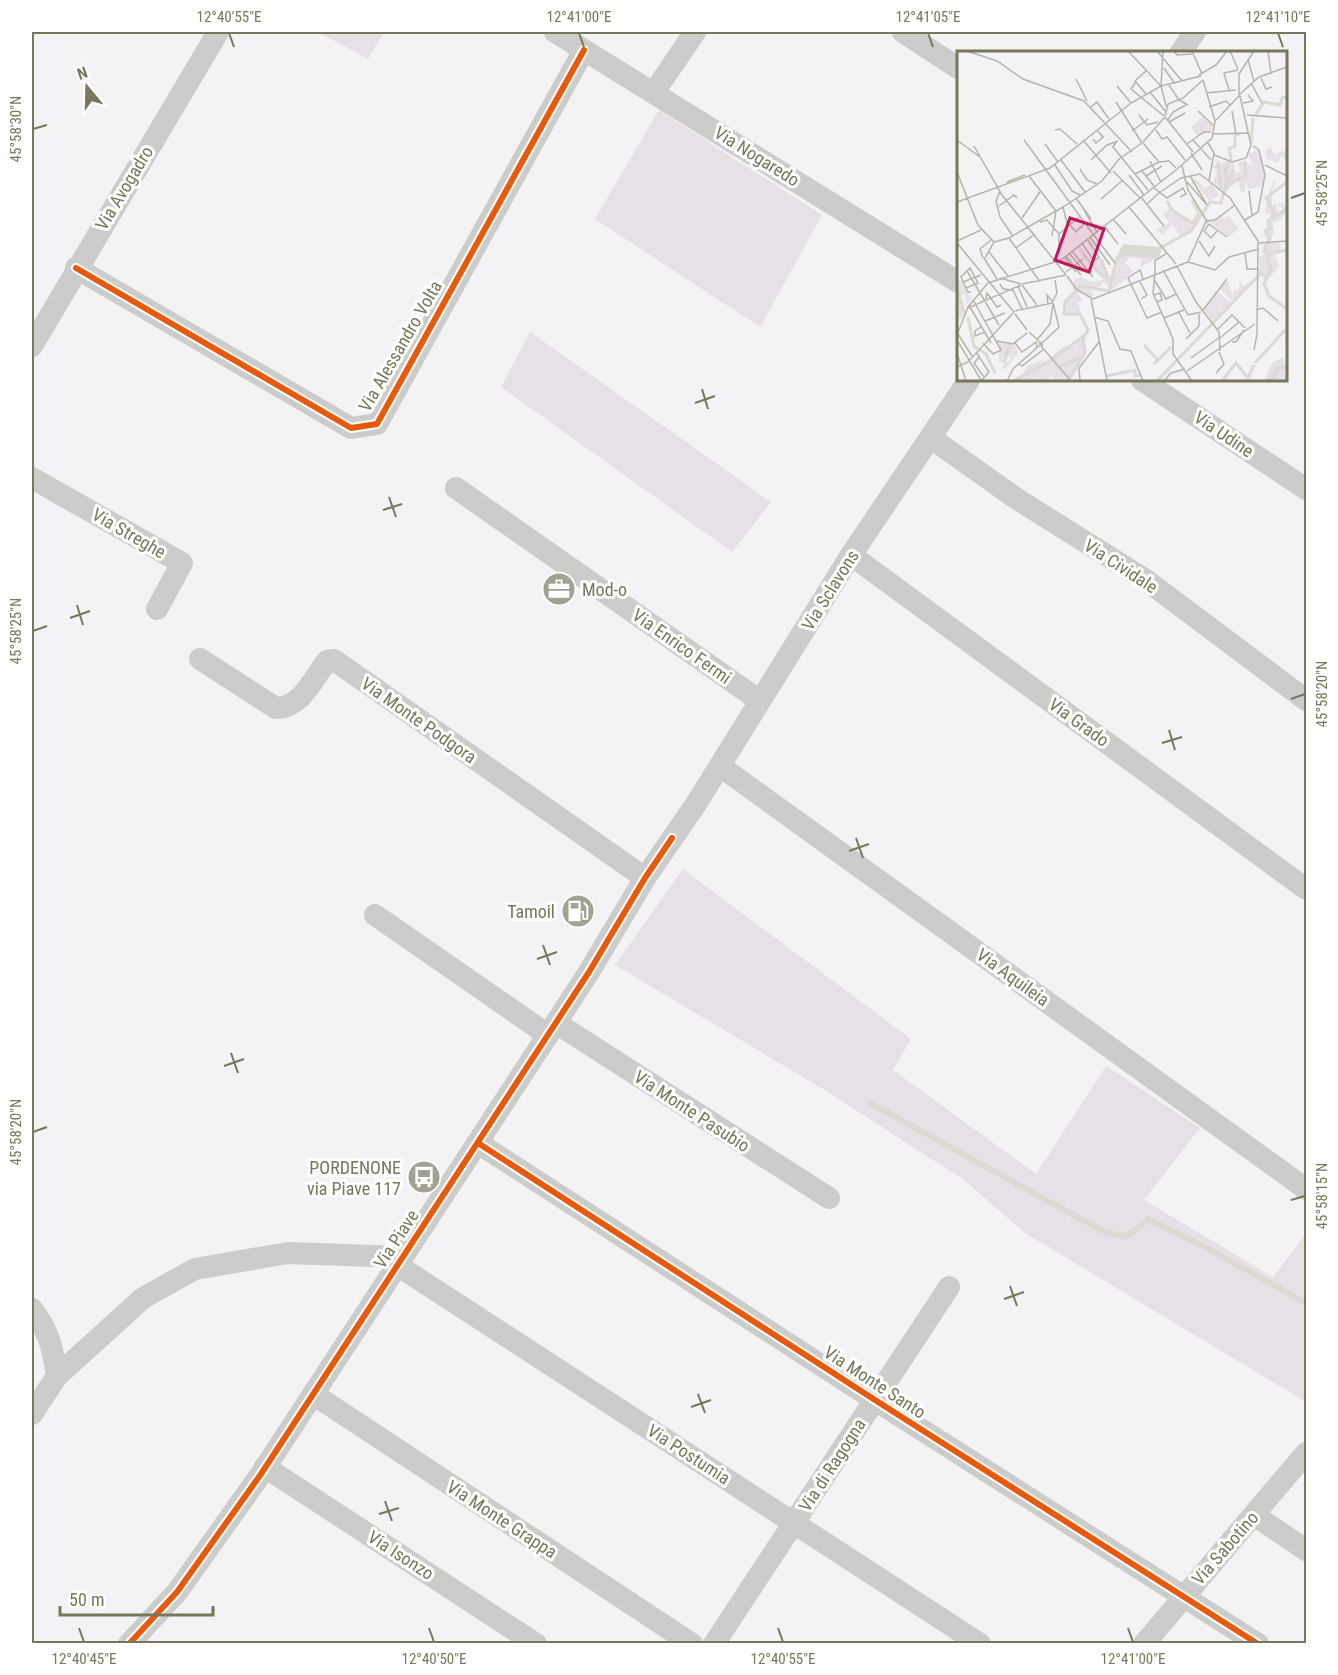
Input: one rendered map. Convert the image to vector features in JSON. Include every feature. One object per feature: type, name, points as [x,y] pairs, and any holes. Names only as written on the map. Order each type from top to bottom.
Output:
[{"type":"street","name":"Via Avogadro","points":[[32,346],[76,268],[218,32]]},
{"type":"street","name":"Via Nogaredo","points":[[555,32],[957,281]]},
{"type":"street","points":[[654,92],[695,32]]},
{"type":"street","points":[[903,32],[957,67]]},
{"type":"street","points":[[1182,51],[1195,32]]},
{"type":"street","name":"Via Alessandro Volta","points":[[76,268],[351,428],[377,424],[584,50]]},
{"type":"street","name":"Via Sclavons","points":[[672,838],[696,804],[851,555],[968,381]]},
{"type":"street","name":"Via Udine","points":[[1144,381],[1306,489]]},
{"type":"street","name":"Via Cividale","points":[[931,438],[1017,499],[1146,580],[1306,700]]},
{"type":"street","name":"Via Streghe","points":[[32,478],[182,563],[157,609]]},
{"type":"street","name":"Via Enrico Fermi","points":[[456,488],[760,701]]},
{"type":"street","name":"Via Grado","points":[[851,555],[1306,889]]},
{"type":"street","name":"Via Monte Podgora","points":[[200,659],[276,708],[287,708],[297,702],[327,661],[334,660],[645,878]]},
{"type":"street","name":"Via Aquileia","points":[[720,766],[1306,1189]]},
{"type":"street","name":"Via Piave","points":[[129,1644],[177,1592],[266,1467],[589,972],[645,878],[672,838]]},
{"type":"street","name":"Via Monte Pasubio","points":[[375,915],[552,1029],[829,1198]]},
{"type":"street","name":"Via Monte Santo","points":[[477,1143],[1258,1644]]},
{"type":"street","points":[[32,1414],[57,1376],[143,1298],[195,1269],[288,1253],[399,1261]]},
{"type":"street","name":"Via Postumia","points":[[399,1261],[980,1644]]},
{"type":"street","name":"Via di Ragogna","points":[[714,1644],[949,1287]]},
{"type":"street","points":[[32,1309],[53,1347],[57,1376]]},
{"type":"street","name":"Via Monte Grappa","points":[[313,1394],[692,1644]]},
{"type":"street","name":"Via Sabotino","points":[[1144,1644],[1306,1453]]},
{"type":"street","name":"Via Isonzo","points":[[266,1467],[536,1644]]},
{"type":"street","points":[[1254,1515],[1306,1550]]},
{"type":"shaded area","points":[[318,32],[384,32],[368,59]]},
{"type":"shaded area","points":[[659,110],[822,215],[760,327],[595,219]]},
{"type":"shaded area","points":[[530,332],[771,502],[732,552],[501,387]]},
{"type":"shaded area","points":[[683,869],[911,1039],[893,1070],[1036,1174],[1106,1066],[1200,1128],[1144,1200],[1273,1277],[1306,1234],[1306,1402],[1025,1233],[964,1180],[823,1089],[615,965]]},
{"type":"waterway","points":[[870,1103],[1099,1229],[1126,1236],[1148,1219],[1203,1246],[1306,1303]]},
{"type":"cycle path","points":[[76,268],[351,428],[377,424],[584,50]]},
{"type":"cycle path","points":[[129,1644],[177,1592],[261,1474],[589,972],[645,878],[672,838]]},
{"type":"cycle path","points":[[478,1143],[1258,1644]]},
{"type":"place","name":"Mod-o","points":[[559,589]]},
{"type":"place","name":"Tamoil","points":[[578,911]]},
{"type":"place","name":"PORDENONE via Piave 117","points":[[424,1177]]}]
